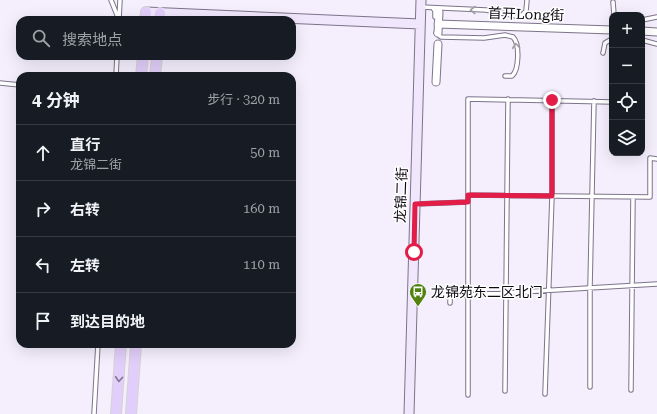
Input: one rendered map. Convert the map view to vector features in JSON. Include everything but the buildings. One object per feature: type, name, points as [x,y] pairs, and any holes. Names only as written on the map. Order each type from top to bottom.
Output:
[{"type":"main road","points":[[141,72],[143,60]]},
{"type":"main road","points":[[155,72],[157,60]]},
{"type":"main road","points":[[116,414],[122,348]]},
{"type":"main road","points":[[131,414],[136,348]]},
{"type":"street","name":"龙锦二街","points":[[409,414],[421,4]]},
{"type":"street","points":[[436,10],[438,33]]},
{"type":"street","points":[[146,16],[160,16]]},
{"type":"street","points":[[296,20],[420,24]]},
{"type":"street","name":"首开Long街","points":[[438,24],[609,30]]},
{"type":"street","points":[[645,32],[657,32]]},
{"type":"street","points":[[436,82],[437,47]]},
{"type":"lane","points":[[111,0],[117,16]]},
{"type":"lane","points":[[119,16],[120,0]]},
{"type":"lane","points":[[421,4],[436,10],[486,10],[506,15],[519,16],[526,11],[527,0]]},
{"type":"lane","points":[[614,2],[614,12]]},
{"type":"lane","points":[[436,10],[435,32],[439,36],[484,38],[505,35],[515,39],[517,44],[516,70],[512,76],[505,76]]},
{"type":"lane","points":[[645,19],[657,17]]},
{"type":"lane","points":[[603,52],[605,42],[609,40]]},
{"type":"lane","points":[[645,41],[657,44]]},
{"type":"lane","points":[[116,72],[117,60]]},
{"type":"lane","points":[[0,83],[16,85]]},
{"type":"lane","points":[[468,395],[468,98],[609,102]]},
{"type":"lane","points":[[505,391],[508,99]]},
{"type":"lane","points":[[545,394],[550,289],[552,100]]},
{"type":"lane","points":[[590,388],[590,287],[594,101]]},
{"type":"lane","points":[[468,195],[650,197],[650,158],[657,159]]},
{"type":"lane","points":[[631,390],[633,197]]},
{"type":"lane","points":[[415,204],[468,202]]},
{"type":"lane","points":[[450,303],[450,296],[469,294],[657,284]]},
{"type":"lane","points":[[94,414],[98,348]]},
{"type":"place","name":"龙锦苑东二区北门","points":[[418,307]]},
{"type":"route","points":[[414,252],[415,204],[468,202],[468,195],[552,196],[552,100]]}]
